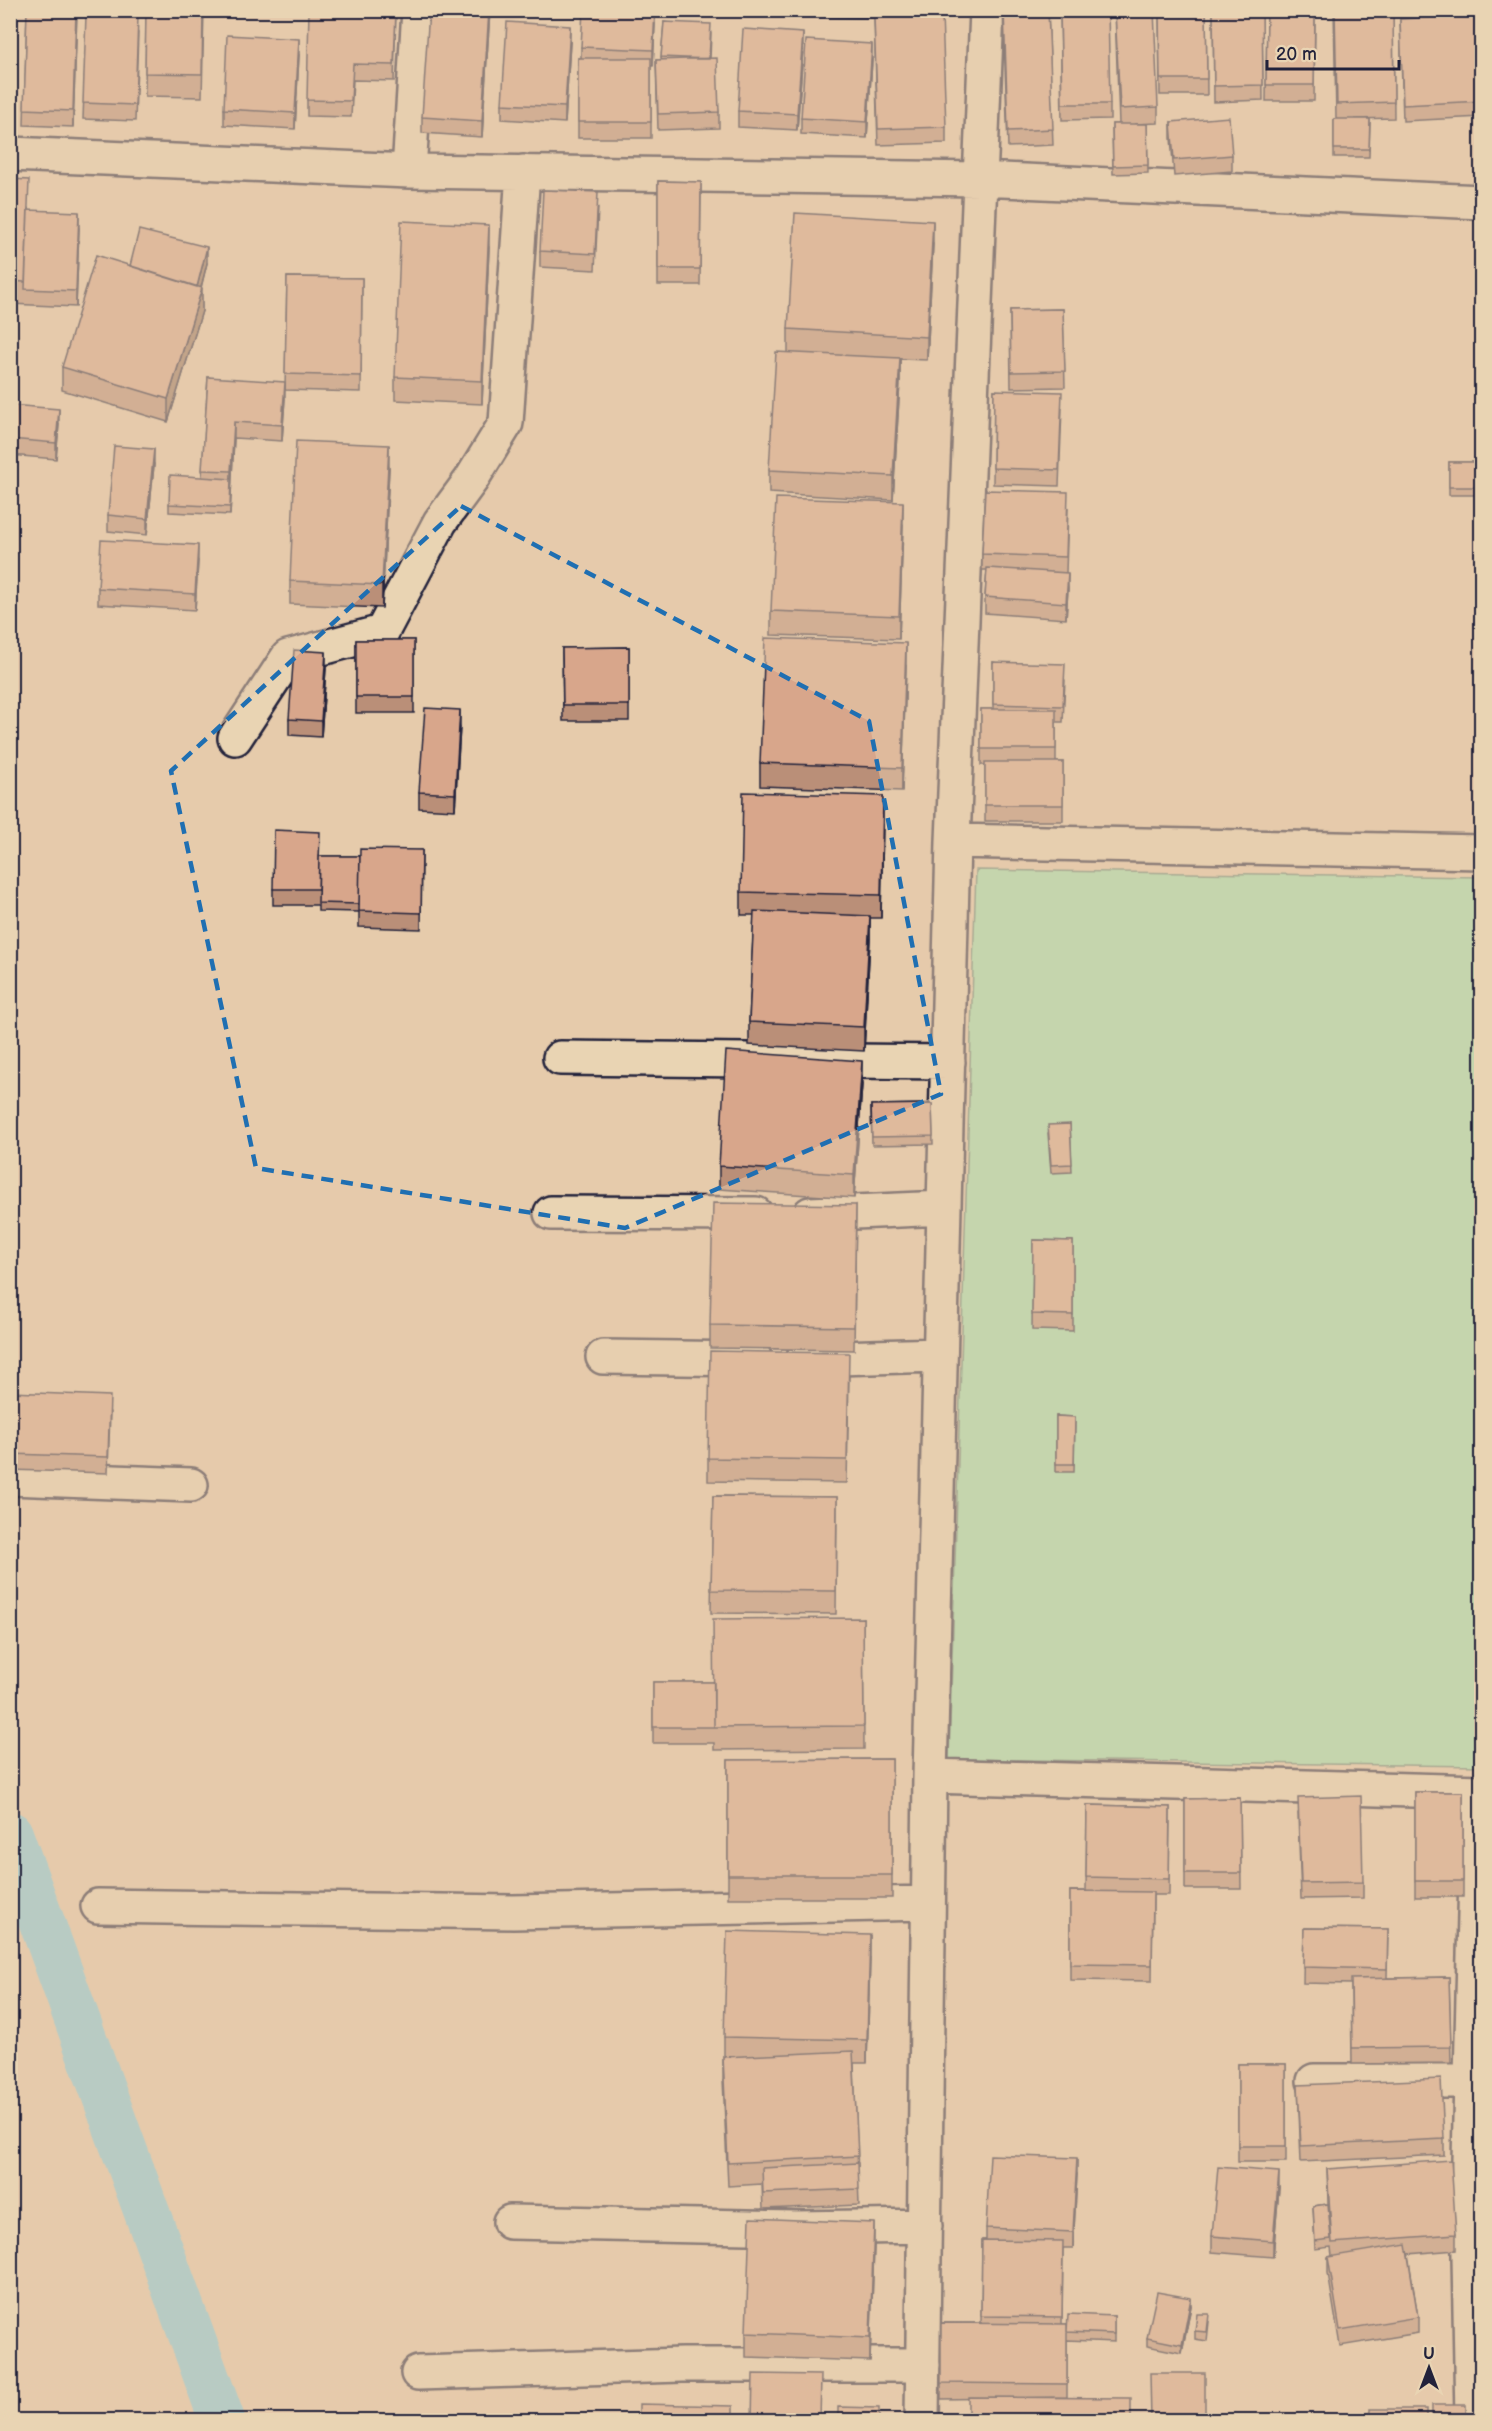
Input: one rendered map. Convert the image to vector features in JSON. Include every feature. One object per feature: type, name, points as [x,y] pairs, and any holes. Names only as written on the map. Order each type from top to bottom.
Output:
[{"type":"street","points":[[409,171],[419,10]]},
{"type":"street","points":[[922,2421],[930,1776],[953,841],[987,10]]},
{"type":"street","points":[[10,154],[409,171],[979,179],[1482,202]]},
{"type":"street","points":[[235,738],[288,657],[382,632],[440,522],[471,480],[506,423],[523,172]]},
{"type":"street","points":[[953,841],[1482,852]]},
{"type":"street","points":[[560,1058],[948,1062]]},
{"type":"street","points":[[551,1213],[806,1214],[944,1208]]},
{"type":"street","points":[[603,1357],[817,1359],[940,1355]]},
{"type":"street","points":[[10,1478],[191,1485]]},
{"type":"street","points":[[930,1776],[1480,1792],[1468,2201],[1472,2421]]},
{"type":"street","points":[[98,1906],[513,1912],[928,1903]]},
{"type":"street","points":[[1314,2081],[1472,2081]]},
{"type":"street","points":[[510,2222],[796,2228],[924,2226]]},
{"type":"street","points":[[418,2373],[682,2365],[923,2366]]},
{"type":"highlighted area","points":[[461,506],[869,721],[941,1094],[625,1228],[256,1168],[171,771]]},
{"type":"green space","points":[[976,870],[1481,877],[1481,1766],[949,1759]]},
{"type":"building","points":[[27,10],[76,10],[73,111],[24,109]]},
{"type":"building","points":[[146,10],[203,10],[202,74],[145,73]]},
{"type":"building","points":[[309,10],[396,10],[394,65],[353,64],[351,101],[307,100]]},
{"type":"building","points":[[429,10],[489,10],[482,121],[422,117]]},
{"type":"building","points":[[583,10],[655,10],[653,50],[581,47]]},
{"type":"building","points":[[1004,10],[1048,10],[1053,129],[1008,131]]},
{"type":"building","points":[[1060,10],[1108,10],[1110,104],[1062,104]]},
{"type":"building","points":[[1115,10],[1154,10],[1158,107],[1120,109]]},
{"type":"building","points":[[1159,10],[1206,10],[1207,79],[1160,79]]},
{"type":"building","points":[[1213,10],[1262,10],[1263,85],[1214,86]]},
{"type":"building","points":[[1335,10],[1393,10],[1394,102],[1337,104]]},
{"type":"building","points":[[1267,12],[1315,13],[1314,85],[1266,85]]},
{"type":"building","points":[[942,14],[946,127],[878,129],[874,17]]},
{"type":"building","points":[[86,15],[138,17],[135,105],[83,103]]},
{"type":"building","points":[[1482,15],[1482,101],[1403,105],[1400,19]]},
{"type":"building","points":[[10,20],[16,20],[13,103],[10,103]]},
{"type":"building","points":[[507,22],[570,26],[565,107],[502,104]]},
{"type":"building","points":[[664,22],[711,24],[709,59],[661,57]]},
{"type":"building","points":[[743,29],[803,33],[797,114],[738,111]]},
{"type":"building","points":[[227,35],[299,39],[295,113],[224,109]]},
{"type":"building","points":[[806,40],[872,44],[867,122],[801,118]]},
{"type":"building","points":[[578,58],[651,58],[651,122],[578,122]]},
{"type":"building","points":[[717,58],[719,112],[658,114],[656,60]]},
{"type":"building","points":[[1229,117],[1232,155],[1174,160],[1171,122]]},
{"type":"building","points":[[1334,119],[1370,119],[1369,149],[1334,149]]},
{"type":"building","points":[[1112,124],[1147,124],[1148,165],[1113,166]]},
{"type":"building","points":[[10,179],[29,180],[25,282],[10,281]]},
{"type":"building","points":[[658,181],[701,182],[700,269],[658,269]]},
{"type":"building","points":[[543,190],[598,192],[595,254],[540,251]]},
{"type":"building","points":[[28,210],[79,212],[76,291],[25,289]]},
{"type":"building","points":[[795,213],[933,221],[927,337],[788,329]]},
{"type":"building","points":[[401,221],[489,225],[482,381],[395,377]]},
{"type":"building","points":[[139,230],[207,247],[197,287],[130,266]]},
{"type":"building","points":[[96,255],[202,288],[168,399],[62,367]]},
{"type":"building","points":[[287,277],[362,278],[361,376],[285,374]]},
{"type":"building","points":[[1063,309],[1065,371],[1011,372],[1010,310]]},
{"type":"building","points":[[776,352],[900,358],[893,476],[769,470]]},
{"type":"building","points":[[208,377],[285,382],[282,425],[234,422],[231,471],[202,470]]},
{"type":"building","points":[[994,390],[1062,392],[1059,470],[993,468]]},
{"type":"building","points":[[10,405],[59,409],[56,443],[10,439]]},
{"type":"building","points":[[296,441],[389,445],[382,585],[290,581]]},
{"type":"building","points":[[114,446],[154,449],[147,519],[108,515]]},
{"type":"building","points":[[1449,462],[1482,462],[1482,487],[1449,487]]},
{"type":"building","points":[[170,475],[231,479],[230,507],[169,504]]},
{"type":"building","points":[[985,490],[1068,492],[1066,557],[982,554]]},
{"type":"building","points":[[776,498],[903,502],[899,616],[771,611]]},
{"type":"building","points":[[101,540],[198,545],[195,594],[98,588]]},
{"type":"building","points":[[987,568],[1068,573],[1066,603],[985,597]]},
{"type":"building","points":[[765,638],[906,643],[902,768],[760,763]]},
{"type":"building","points":[[356,640],[414,640],[414,697],[356,697]]},
{"type":"building","points":[[629,647],[629,705],[563,705],[562,648]]},
{"type":"building","points":[[294,650],[326,652],[321,721],[289,719]]},
{"type":"building","points":[[993,662],[1065,664],[1063,706],[993,704]]},
{"type":"building","points":[[425,708],[460,710],[455,794],[419,792]]},
{"type":"building","points":[[981,709],[1056,709],[1056,749],[981,749]]},
{"type":"building","points":[[985,762],[1063,762],[1063,805],[985,805]]},
{"type":"building","points":[[743,792],[883,796],[881,895],[741,892]]},
{"type":"building","points":[[274,830],[320,832],[318,889],[273,889]]},
{"type":"building","points":[[360,849],[422,850],[421,913],[359,911]]},
{"type":"building","points":[[319,856],[360,856],[359,904],[318,903]]},
{"type":"building","points":[[754,911],[870,916],[864,1027],[749,1022]]},
{"type":"building","points":[[726,1051],[862,1061],[854,1175],[719,1166]]},
{"type":"building","points":[[932,1104],[933,1136],[872,1137],[871,1105]]},
{"type":"building","points":[[1070,1124],[1072,1164],[1051,1165],[1048,1125]]},
{"type":"building","points":[[713,1203],[856,1205],[854,1327],[710,1325]]},
{"type":"building","points":[[1033,1240],[1073,1241],[1073,1315],[1032,1314]]},
{"type":"building","points":[[710,1351],[849,1353],[847,1460],[708,1458]]},
{"type":"building","points":[[10,1392],[110,1396],[108,1457],[10,1454]]},
{"type":"building","points":[[1056,1416],[1075,1417],[1074,1464],[1056,1464]]},
{"type":"building","points":[[713,1496],[837,1497],[836,1591],[711,1590]]},
{"type":"building","points":[[863,1618],[864,1726],[714,1727],[713,1619]]},
{"type":"building","points":[[653,1682],[714,1682],[714,1727],[653,1727]]},
{"type":"building","points":[[892,1759],[892,1875],[728,1875],[728,1760]]},
{"type":"building","points":[[1415,1792],[1463,1792],[1463,1881],[1415,1881]]},
{"type":"building","points":[[1361,1796],[1363,1882],[1301,1883],[1298,1798]]},
{"type":"building","points":[[1240,1798],[1241,1873],[1185,1873],[1185,1799]]},
{"type":"building","points":[[1087,1805],[1170,1807],[1169,1879],[1086,1877]]},
{"type":"building","points":[[1070,1891],[1153,1892],[1152,1965],[1070,1964]]},
{"type":"building","points":[[1304,1928],[1388,1929],[1387,1969],[1303,1967]]},
{"type":"building","points":[[727,1931],[870,1935],[867,2040],[724,2037]]},
{"type":"building","points":[[1449,1977],[1451,2047],[1352,2048],[1351,1979]]},
{"type":"building","points":[[853,2051],[858,2156],[728,2163],[723,2057]]},
{"type":"building","points":[[1238,2064],[1286,2064],[1286,2146],[1238,2146]]},
{"type":"building","points":[[1441,2079],[1444,2139],[1301,2146],[1298,2085]]},
{"type":"building","points":[[990,2155],[1077,2158],[1073,2232],[986,2228]]},
{"type":"building","points":[[1451,2160],[1456,2234],[1332,2243],[1327,2169]]},
{"type":"building","points":[[858,2163],[859,2189],[763,2193],[762,2168]]},
{"type":"building","points":[[1218,2167],[1279,2172],[1273,2241],[1212,2236]]},
{"type":"building","points":[[1328,2204],[1331,2239],[1315,2241],[1313,2206]]},
{"type":"building","points":[[750,2218],[874,2223],[870,2338],[746,2333]]},
{"type":"building","points":[[982,2240],[1063,2241],[1062,2317],[981,2316]]},
{"type":"building","points":[[1406,2244],[1418,2317],[1340,2330],[1328,2257]]},
{"type":"building","points":[[1157,2292],[1191,2298],[1182,2345],[1147,2338]]},
{"type":"building","points":[[1068,2314],[1114,2316],[1114,2334],[1067,2332]]},
{"type":"building","points":[[1197,2314],[1209,2314],[1207,2332],[1195,2331]]},
{"type":"building","points":[[941,2323],[1067,2324],[1067,2384],[941,2383]]},
{"type":"building","points":[[1150,2373],[1205,2373],[1205,2421],[1151,2421]]},
{"type":"building","points":[[753,2374],[821,2375],[820,2421],[752,2421]]},
{"type":"building","points":[[968,2397],[1131,2398],[1131,2421],[968,2421]]},
{"type":"building","points":[[639,2404],[733,2406],[733,2421],[639,2421]]},
{"type":"building","points":[[1432,2405],[1466,2405],[1466,2421],[1432,2421]]},
{"type":"building","points":[[838,2407],[879,2408],[879,2421],[838,2421]]},
{"type":"building","points":[[1370,2409],[1427,2409],[1427,2421],[1370,2421]]},
{"type":"waterway","points":[[10,1834],[222,2420]]}]
